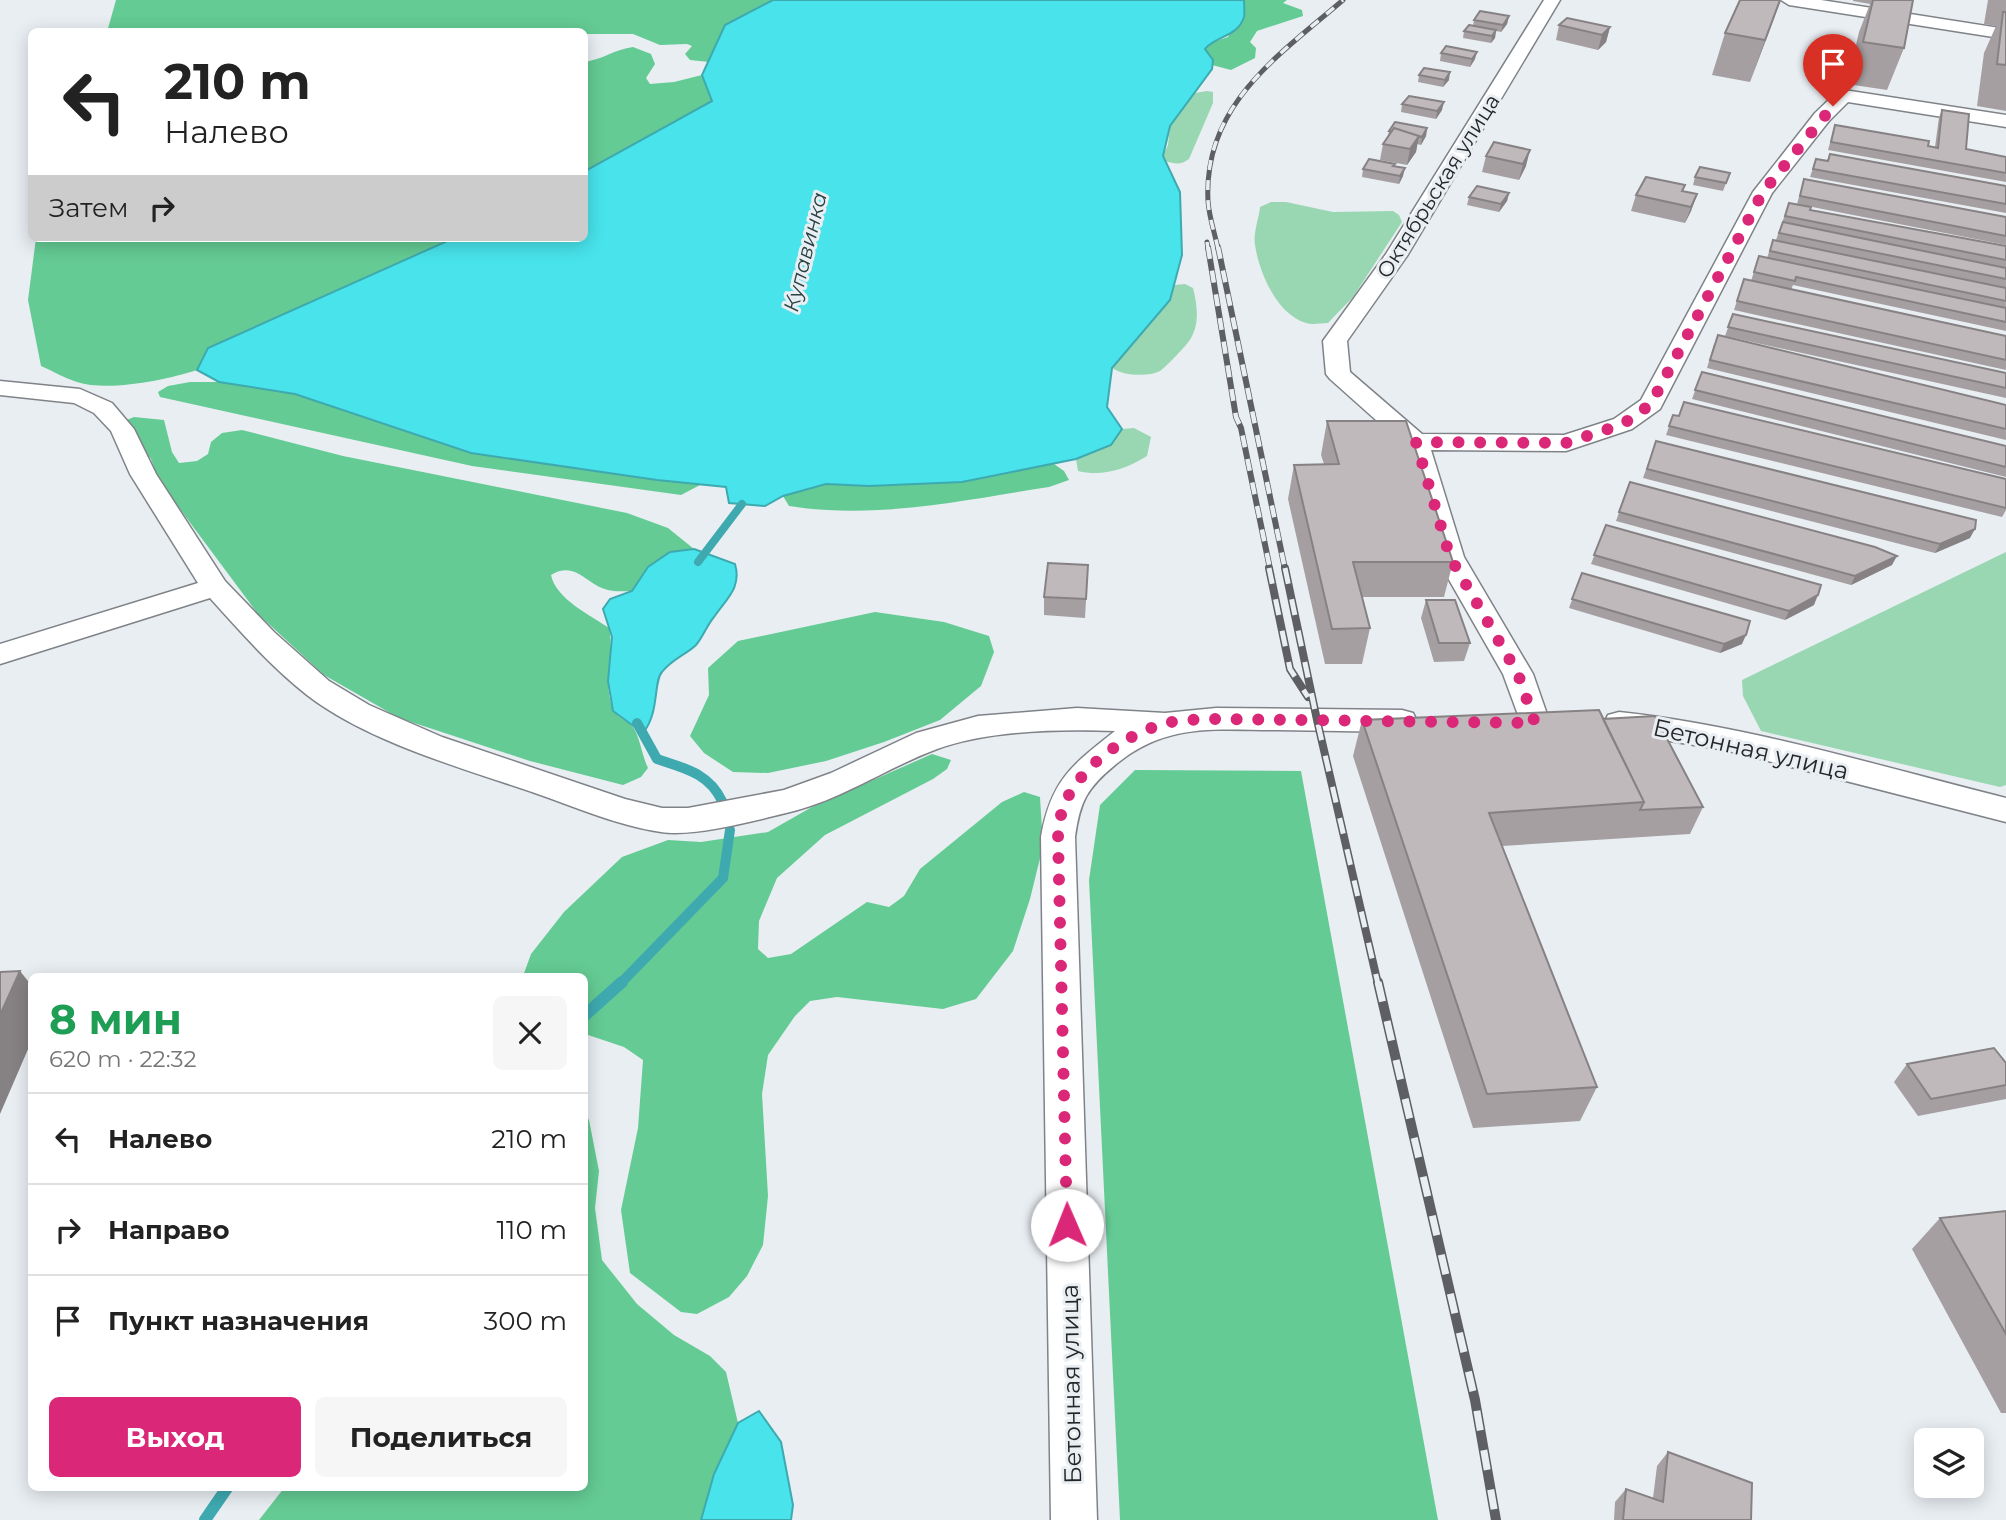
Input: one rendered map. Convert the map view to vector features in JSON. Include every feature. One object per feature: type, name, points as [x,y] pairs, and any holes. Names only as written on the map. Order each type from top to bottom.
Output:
[{"type":"street","name":"Октябрьская улица","points":[[1416,442],[1338,374],[1335,341],[1396,256],[1552,0]]},
{"type":"street","points":[[1789,0],[2006,34]]},
{"type":"street","points":[[1561,723],[1518,674],[1450,557],[1416,442],[1566,443],[1623,424],[1651,404],[1763,192],[1822,117],[1844,96],[2006,121]]},
{"type":"street","points":[[0,388],[80,396],[103,408],[122,429],[143,474],[215,587],[264,639],[318,688],[358,713],[431,745],[621,810],[662,820],[688,820],[788,801],[842,781],[927,741],[978,727],[1077,719],[1168,723]]},
{"type":"street","points":[[0,654],[89,624],[215,587]]},
{"type":"street","name":"Бетонная улица","points":[[1073,1520],[1058,837],[1063,807],[1074,786],[1089,769],[1126,739],[1168,723],[1216,719],[1434,720]]},
{"type":"street","name":"Бетонная улица","points":[[1497,721],[1627,723],[1725,739],[2006,810]]},
{"type":"green space","points":[[116,0],[773,0],[725,25],[709,62],[690,60],[685,54],[692,46],[687,44],[660,45],[633,34],[588,34],[588,28],[108,28]]},
{"type":"green space","points":[[1244,0],[1287,0],[1283,3],[1302,10],[1303,16],[1257,31],[1250,42],[1256,48],[1255,58],[1231,70],[1212,65],[1212,60],[1204,49],[1209,43],[1228,37]]},
{"type":"green space","points":[[633,47],[651,54],[655,64],[646,78],[650,84],[674,82],[702,75],[712,101],[588,169],[588,61]]},
{"type":"green space","points":[[1213,92],[1213,103],[1189,159],[1178,163],[1165,161],[1163,156],[1168,145],[1170,126],[1195,93]]},
{"type":"green space","points":[[1271,202],[1286,202],[1333,212],[1393,211],[1399,215],[1402,222],[1353,297],[1328,323],[1309,324],[1296,318],[1278,302],[1265,279],[1257,256],[1255,236],[1260,207]]},
{"type":"green space","points":[[35,242],[445,242],[208,348],[197,370],[154,381],[90,385],[68,379],[41,366],[28,300]]},
{"type":"green space","points":[[1185,284],[1193,288],[1197,313],[1194,332],[1186,345],[1163,369],[1155,373],[1129,374],[1112,368],[1170,300],[1174,285]]},
{"type":"green space","points":[[190,382],[219,382],[295,394],[471,453],[702,484],[681,495],[472,466],[160,397],[158,392],[168,386]]},
{"type":"green space","points":[[134,417],[164,420],[172,452],[179,463],[197,461],[208,454],[211,442],[222,433],[242,430],[343,456],[627,513],[668,528],[694,549],[673,553],[657,561],[632,591],[608,590],[567,570],[551,575],[554,584],[567,599],[609,628],[610,699],[615,712],[635,731],[648,768],[641,777],[623,785],[530,761],[399,718],[324,675],[258,614],[159,481],[151,459],[122,422]]},
{"type":"green space","points":[[1134,428],[1151,437],[1147,456],[1114,471],[1078,471],[1076,459],[1111,445],[1122,429]]},
{"type":"green space","points":[[1054,464],[1064,471],[1069,480],[1049,487],[919,507],[821,510],[789,506],[783,496],[826,484],[869,486],[962,482]]},
{"type":"green space","points":[[2006,552],[2006,785],[2000,787],[1761,731],[1743,696],[1742,680]]},
{"type":"green space","points":[[875,612],[944,622],[989,636],[994,652],[981,686],[940,720],[826,761],[768,773],[733,772],[704,753],[690,736],[709,695],[708,668],[738,641]]},
{"type":"green space","points":[[932,754],[951,760],[947,769],[933,779],[825,835],[777,878],[759,921],[758,949],[768,958],[791,954],[867,902],[889,907],[904,896],[920,869],[1002,802],[1024,792],[1040,797],[1043,846],[1013,951],[976,999],[943,1009],[837,997],[810,1001],[795,1016],[768,1055],[762,1094],[768,1196],[763,1245],[747,1276],[729,1297],[697,1314],[681,1312],[630,1273],[621,1210],[638,1128],[643,1060],[624,1047],[588,1035],[588,973],[524,973],[531,954],[564,912],[622,857],[668,840],[701,842],[768,832],[812,807]]},
{"type":"green space","points":[[1135,770],[1301,771],[1438,1520],[1120,1520],[1089,880],[1100,805]]},
{"type":"green space","points":[[588,1118],[599,1171],[595,1208],[602,1260],[637,1304],[674,1335],[710,1356],[726,1372],[738,1423],[714,1474],[701,1520],[259,1520],[282,1491],[588,1491]]},
{"type":"water","name":"Купавинка","points":[[773,0],[1244,0],[1241,24],[1205,49],[1213,60],[1212,69],[1170,126],[1163,156],[1180,192],[1182,255],[1170,300],[1112,368],[1107,407],[1122,429],[1111,445],[1076,459],[962,482],[869,486],[826,484],[783,496],[765,506],[729,503],[726,487],[657,480],[471,453],[295,394],[219,382],[197,370],[208,348],[445,242],[588,242],[588,169],[712,101],[702,75],[725,25]]},
{"type":"water","points":[[694,549],[735,564],[735,587],[696,645],[662,672],[652,716],[643,733],[613,711],[608,681],[612,637],[603,609],[610,599],[632,591],[648,567],[670,552]]},
{"type":"water","points":[[759,1411],[781,1442],[793,1505],[791,1520],[701,1520],[714,1474],[738,1423]]},
{"type":"building","points":[[1740,0],[1780,0],[1765,40],[1725,33]]},
{"type":"building","points":[[1873,0],[1913,0],[1904,48],[1863,42]]},
{"type":"building","points":[[1480,11],[1509,16],[1503,25],[1474,20]]},
{"type":"building","points":[[2003,12],[2006,12],[2006,65],[1997,64]]},
{"type":"building","points":[[1567,18],[1610,27],[1602,35],[1559,25]]},
{"type":"building","points":[[1469,25],[1496,30],[1492,36],[1464,31]]},
{"type":"building","points":[[1446,46],[1477,52],[1472,59],[1441,53]]},
{"type":"building","points":[[1424,68],[1450,72],[1445,80],[1419,75]]},
{"type":"building","points":[[1409,96],[1444,102],[1437,111],[1402,104]]},
{"type":"building","points":[[1942,110],[1969,114],[1966,149],[2006,157],[2006,173],[1831,142],[1835,125],[1929,141],[1928,146],[1938,148]]},
{"type":"building","points":[[1395,122],[1427,128],[1422,137],[1394,128],[1389,131]]},
{"type":"building","points":[[1394,128],[1419,136],[1410,149],[1383,144]]},
{"type":"building","points":[[1494,142],[1530,150],[1523,164],[1486,156]]},
{"type":"building","points":[[1830,154],[2006,186],[2006,204],[1813,169],[1816,159],[1828,161]]},
{"type":"building","points":[[1369,159],[1405,168],[1400,176],[1363,169]]},
{"type":"building","points":[[1700,167],[1730,173],[1726,183],[1695,177]]},
{"type":"building","points":[[1646,177],[1685,185],[1682,191],[1697,194],[1691,207],[1636,195]]},
{"type":"building","points":[[1804,179],[2006,217],[2006,236],[1800,196]]},
{"type":"building","points":[[1477,186],[1509,193],[1501,204],[1469,197]]},
{"type":"building","points":[[1789,203],[1811,207],[1810,210],[2006,246],[2006,260],[1785,216]]},
{"type":"building","points":[[1783,222],[2006,268],[2006,279],[1779,233]]},
{"type":"building","points":[[1773,240],[2006,288],[2006,301],[1770,251]]},
{"type":"building","points":[[1759,256],[2006,308],[2006,322],[1796,277],[1795,281],[1754,272]]},
{"type":"building","points":[[1744,279],[2006,336],[2006,360],[1737,301]]},
{"type":"building","points":[[1733,314],[2006,373],[2006,388],[1728,327]]},
{"type":"building","points":[[1718,335],[2006,405],[2006,429],[1710,360]]},
{"type":"building","points":[[1702,372],[2006,446],[2006,467],[1695,390]]},
{"type":"building","points":[[1684,402],[2006,479],[2006,508],[1669,426],[1673,415],[1679,416]]},
{"type":"building","points":[[1327,421],[1406,421],[1453,562],[1353,562],[1370,628],[1332,629],[1294,465],[1339,464]]},
{"type":"building","points":[[1656,441],[1976,520],[1975,529],[1940,544],[1647,469]]},
{"type":"building","points":[[1630,482],[1875,547],[1897,556],[1855,576],[1619,512]]},
{"type":"building","points":[[1606,525],[1821,585],[1818,595],[1789,611],[1594,555]]},
{"type":"building","points":[[1048,563],[1088,565],[1086,599],[1044,597]]},
{"type":"building","points":[[1582,573],[1750,621],[1746,635],[1724,644],[1572,599]]},
{"type":"building","points":[[1426,600],[1455,600],[1470,643],[1439,643]]},
{"type":"building","points":[[1599,710],[1644,802],[1489,813],[1597,1087],[1487,1094],[1362,720]]},
{"type":"building","points":[[1655,716],[1703,807],[1640,810],[1644,802],[1603,719]]},
{"type":"building","points":[[20,971],[0,1015],[0,972]]},
{"type":"building","points":[[1994,1048],[2006,1063],[2006,1085],[1931,1099],[1907,1064]]},
{"type":"building","points":[[2006,1211],[2006,1334],[1940,1218]]},
{"type":"building","points":[[1668,1452],[1752,1483],[1751,1520],[1623,1520],[1626,1489],[1663,1502]]},
{"type":"waterway","points":[[698,562],[742,504]]},
{"type":"waterway","points":[[637,723],[657,759],[703,778],[722,801]]},
{"type":"waterway","points":[[622,982],[723,878],[730,830]]},
{"type":"waterway","points":[[588,1012],[622,982]]},
{"type":"waterway","points":[[205,1520],[225,1491]]},
{"type":"railway","points":[[1218,249],[1208,201],[1210,167],[1218,137],[1231,110],[1270,63],[1343,0]]},
{"type":"railway","points":[[1207,242],[1208,249]]},
{"type":"railway","points":[[1208,247],[1236,417],[1241,428],[1270,569]]},
{"type":"railway","points":[[1218,247],[1285,569]]},
{"type":"railway","points":[[1269,568],[1290,669],[1308,697]]},
{"type":"railway","points":[[1285,568],[1378,984]]},
{"type":"railway","points":[[1378,982],[1475,1400],[1496,1520]]},
{"type":"route","points":[[1067,1225],[1058,837],[1063,807],[1074,786],[1089,769],[1126,739],[1168,723],[1216,719],[1535,723],[1518,674],[1450,557],[1416,442],[1566,443],[1623,424],[1651,404],[1711,296],[1763,192],[1833,106]]}]
